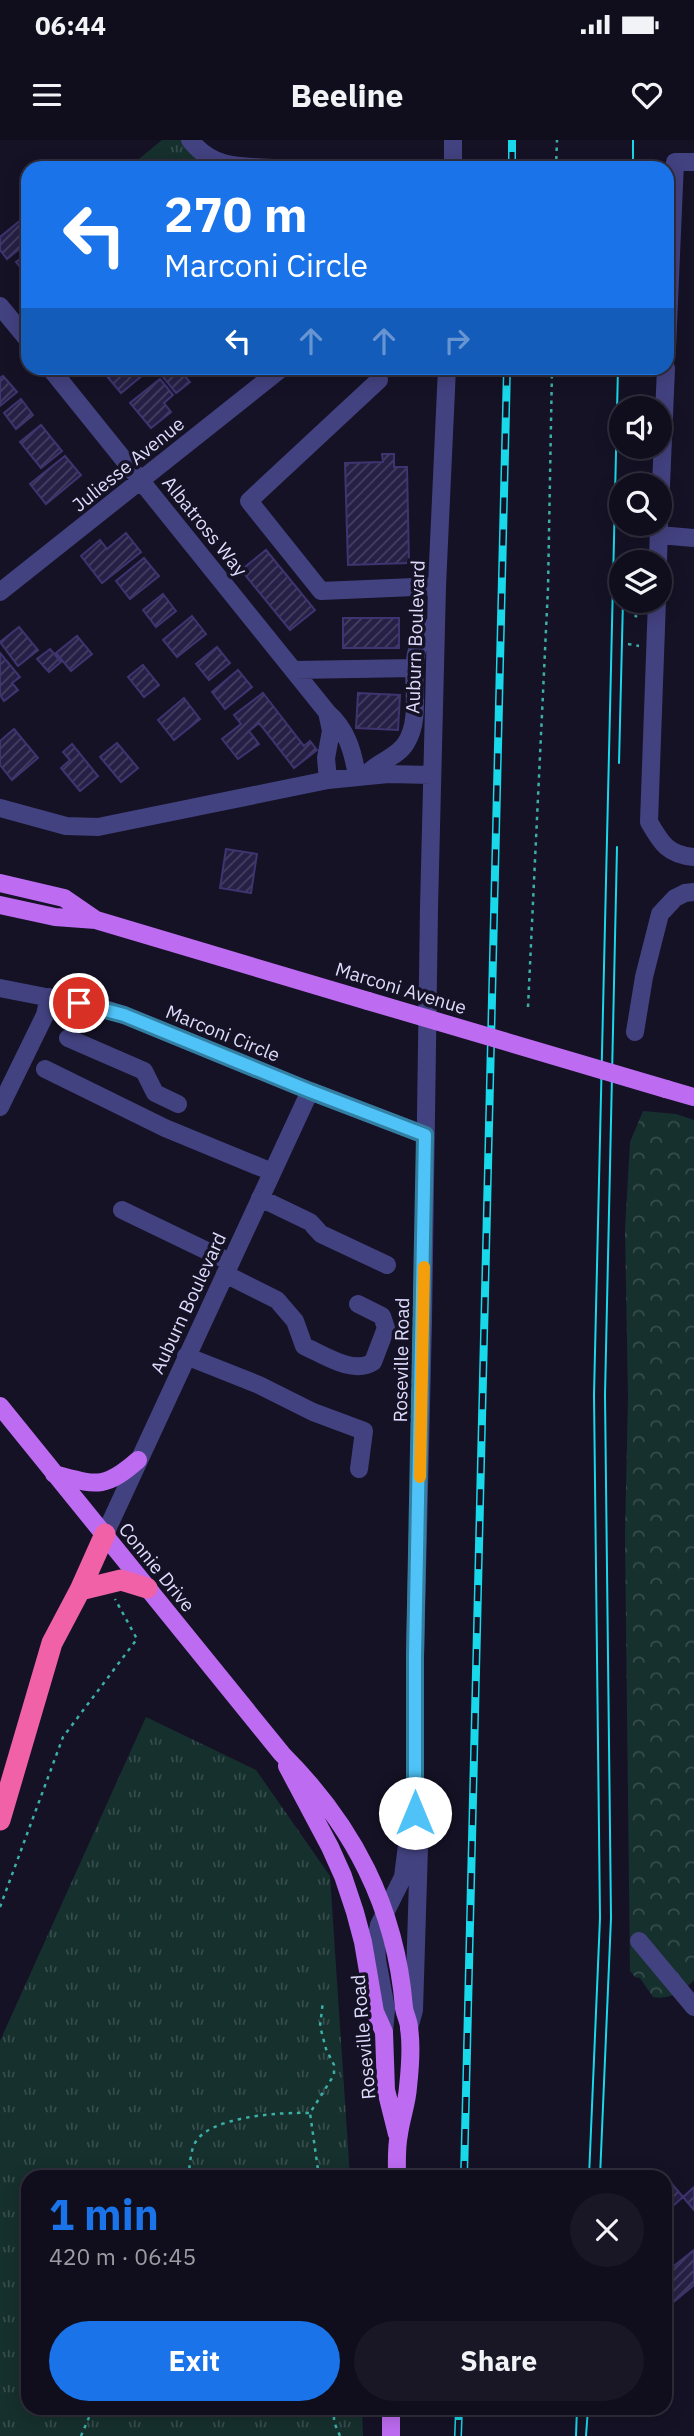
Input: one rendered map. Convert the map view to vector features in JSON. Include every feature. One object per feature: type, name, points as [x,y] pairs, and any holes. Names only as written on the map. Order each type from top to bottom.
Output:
[{"type":"highway","points":[[0,1820],[52,1643],[105,1534]]},
{"type":"highway","points":[[80,1590],[121,1580],[147,1588]]},
{"type":"main road","name":"Marconi Avenue","points":[[0,883],[64,898],[96,920]]},
{"type":"main road","name":"Marconi Avenue","points":[[0,905],[55,917],[96,920],[694,1097]]},
{"type":"main road","name":"Connie Drive","points":[[0,1406],[282,1754],[311,1783],[355,1844],[373,1880],[399,1961],[404,2010],[410,2028]]},
{"type":"main road","points":[[54,1474],[100,1484],[121,1475],[138,1460]]},
{"type":"main road","name":"Connie Drive","points":[[282,1754],[299,1791],[318,1821],[343,1876],[363,1942],[375,2012],[384,2032]]},
{"type":"main road","name":"Roseville Road","points":[[397,2170],[398,2137],[408,2089],[410,2028]]},
{"type":"main road","name":"Roseville Road","points":[[384,2032],[386,2090],[398,2137]]},
{"type":"main road","points":[[391,2415],[391,2436]]},
{"type":"street","points":[[190,140],[215,161]]},
{"type":"street","points":[[453,140],[453,161]]},
{"type":"street","points":[[674,185],[675,162],[694,162]]},
{"type":"street","points":[[0,306],[21,332]]},
{"type":"street","name":"Albatross Way","points":[[56,375],[327,712],[337,720],[361,776]]},
{"type":"street","name":"Juliesse Avenue","points":[[0,592],[273,375]]},
{"type":"street","name":"Auburn Boulevard","points":[[429,908],[436,622],[447,375]]},
{"type":"street","points":[[662,473],[666,375]]},
{"type":"street","points":[[379,380],[249,501],[321,591],[438,586]]},
{"type":"street","points":[[672,532],[694,538]]},
{"type":"street","points":[[657,613],[649,822],[659,839],[674,855],[694,857]]},
{"type":"street","points":[[361,776],[397,752],[408,738],[414,712],[417,648],[436,622]]},
{"type":"street","points":[[294,670],[415,668]]},
{"type":"street","points":[[327,712],[331,731],[326,758],[328,780]]},
{"type":"street","points":[[0,808],[66,826],[98,827],[328,780],[361,776],[432,775]]},
{"type":"street","points":[[635,1032],[660,914],[674,898],[694,892]]},
{"type":"street","name":"Roseville Road","points":[[410,2028],[414,2010],[419,1847],[415,1813],[415,1657],[429,908]]},
{"type":"street","name":"Marconi Circle","points":[[0,988],[102,1008],[124,1015],[425,1135]]},
{"type":"street","points":[[0,1107],[7,1073],[45,1015],[49,997]]},
{"type":"street","points":[[68,1038],[144,1071],[155,1093],[178,1104]]},
{"type":"street","points":[[45,1069],[144,1117],[272,1172]]},
{"type":"street","name":"Auburn Boulevard","points":[[105,1534],[310,1091]]},
{"type":"street","points":[[144,1117],[155,1093]]},
{"type":"street","points":[[260,1198],[310,1223],[321,1234],[387,1265]]},
{"type":"street","points":[[122,1210],[228,1268],[277,1300],[295,1321],[304,1346],[345,1364],[361,1367],[373,1362],[386,1328],[382,1316],[358,1304]]},
{"type":"street","points":[[186,1356],[363,1431],[359,1469]]},
{"type":"street","name":"Roseville Road","points":[[384,2032],[386,2009],[376,1940],[384,1913],[403,1877],[408,1837],[415,1813]]},
{"type":"street","points":[[639,1941],[692,2001]]},
{"type":"path","points":[[556,161],[557,140]]},
{"type":"path","points":[[528,1007],[548,588],[552,375]]},
{"type":"path","points":[[632,613],[637,617]]},
{"type":"path","points":[[628,644],[639,646]]},
{"type":"path","points":[[0,1907],[63,1737],[137,1639],[106,1584]]},
{"type":"path","points":[[318,2170],[310,2113],[334,2075],[334,2065],[326,2049],[320,2026],[323,2001]]},
{"type":"path","points":[[189,2170],[194,2144],[205,2132],[218,2124],[287,2112],[310,2113]]},
{"type":"path","points":[[81,2436],[90,2415]]},
{"type":"path","points":[[334,2415],[340,2436]]},
{"type":"green space","points":[[162,140],[182,140],[198,161],[136,161]]},
{"type":"green space","points":[[643,1111],[676,1114],[694,1120],[694,1980],[675,1994],[659,1998],[653,1997],[640,1978],[630,1971],[625,1230],[630,1142]]},
{"type":"green space","points":[[146,1717],[256,1770],[330,1876],[350,2170],[21,2170],[21,2415],[362,2415],[363,2436],[0,2436],[0,2041]]},
{"type":"building","points":[[21,220],[21,248],[7,259],[0,250],[0,237]]},
{"type":"building","points":[[106,375],[143,375],[121,393]]},
{"type":"building","points":[[161,375],[184,375],[190,382],[176,393]]},
{"type":"building","points":[[3,376],[17,392],[0,406],[0,378]]},
{"type":"building","points":[[160,379],[173,395],[164,403],[171,412],[151,428],[130,403]]},
{"type":"building","points":[[21,399],[33,415],[16,429],[4,413]]},
{"type":"building","points":[[41,425],[62,451],[41,468],[20,442]]},
{"type":"building","points":[[382,454],[394,454],[394,467],[407,467],[409,563],[348,565],[345,463],[383,462]]},
{"type":"building","points":[[65,456],[81,475],[46,504],[30,484]]},
{"type":"building","points":[[126,533],[141,552],[102,583],[81,556],[100,540],[107,549]]},
{"type":"building","points":[[266,550],[315,610],[290,630],[241,570]]},
{"type":"building","points":[[144,558],[159,576],[130,599],[116,581]]},
{"type":"building","points":[[163,594],[176,611],[156,627],[143,610]]},
{"type":"building","points":[[192,616],[206,634],[177,657],[163,640]]},
{"type":"building","points":[[343,618],[399,618],[399,648],[343,648]]},
{"type":"building","points":[[19,627],[38,650],[18,666],[0,642]]},
{"type":"building","points":[[77,636],[92,654],[71,671],[56,653]]},
{"type":"building","points":[[217,647],[230,663],[209,680],[196,664]]},
{"type":"building","points":[[50,649],[61,662],[49,672],[37,659]]},
{"type":"building","points":[[0,653],[20,677],[12,683],[18,690],[4,701],[0,695]]},
{"type":"building","points":[[143,665],[159,685],[144,697],[128,677]]},
{"type":"building","points":[[238,670],[252,687],[225,709],[212,692]]},
{"type":"building","points":[[263,693],[304,746],[310,741],[317,750],[294,768],[259,723],[249,731],[259,744],[238,759],[222,739],[241,724],[234,715]]},
{"type":"building","points":[[358,693],[400,695],[398,730],[356,728]]},
{"type":"building","points":[[184,698],[200,719],[174,740],[158,720]]},
{"type":"building","points":[[14,729],[38,758],[12,780],[0,765],[0,741]]},
{"type":"building","points":[[117,743],[138,768],[121,782],[100,757]]},
{"type":"building","points":[[72,744],[98,776],[80,791],[61,768],[70,760],[63,752]]},
{"type":"building","points":[[226,849],[257,854],[251,893],[220,888]]},
{"type":"building","points":[[672,2184],[683,2197],[672,2207]]},
{"type":"building","points":[[694,2187],[694,2210],[683,2197]]},
{"type":"building","points":[[694,2250],[694,2285],[672,2303],[672,2267]]},
{"type":"tram line","points":[[633,140],[633,161]]},
{"type":"tram line","points":[[589,2170],[600,1918],[594,1395],[618,375]]},
{"type":"tram line","points":[[619,763],[623,613]]},
{"type":"tram line","points":[[600,2170],[611,1918],[605,1395],[617,847]]},
{"type":"tram line","points":[[576,2436],[577,2415]]},
{"type":"tram line","points":[[586,2436],[588,2415]]},
{"type":"railway","points":[[512,140],[512,161]]},
{"type":"railway","points":[[464,2170],[507,375]]},
{"type":"railway","points":[[458,2436],[459,2415]]},
{"type":"slow traffic","points":[[420,1477],[424,1267]]},
{"type":"route","points":[[79,1003],[124,1015],[425,1135],[415,1657],[415,1813]]}]
